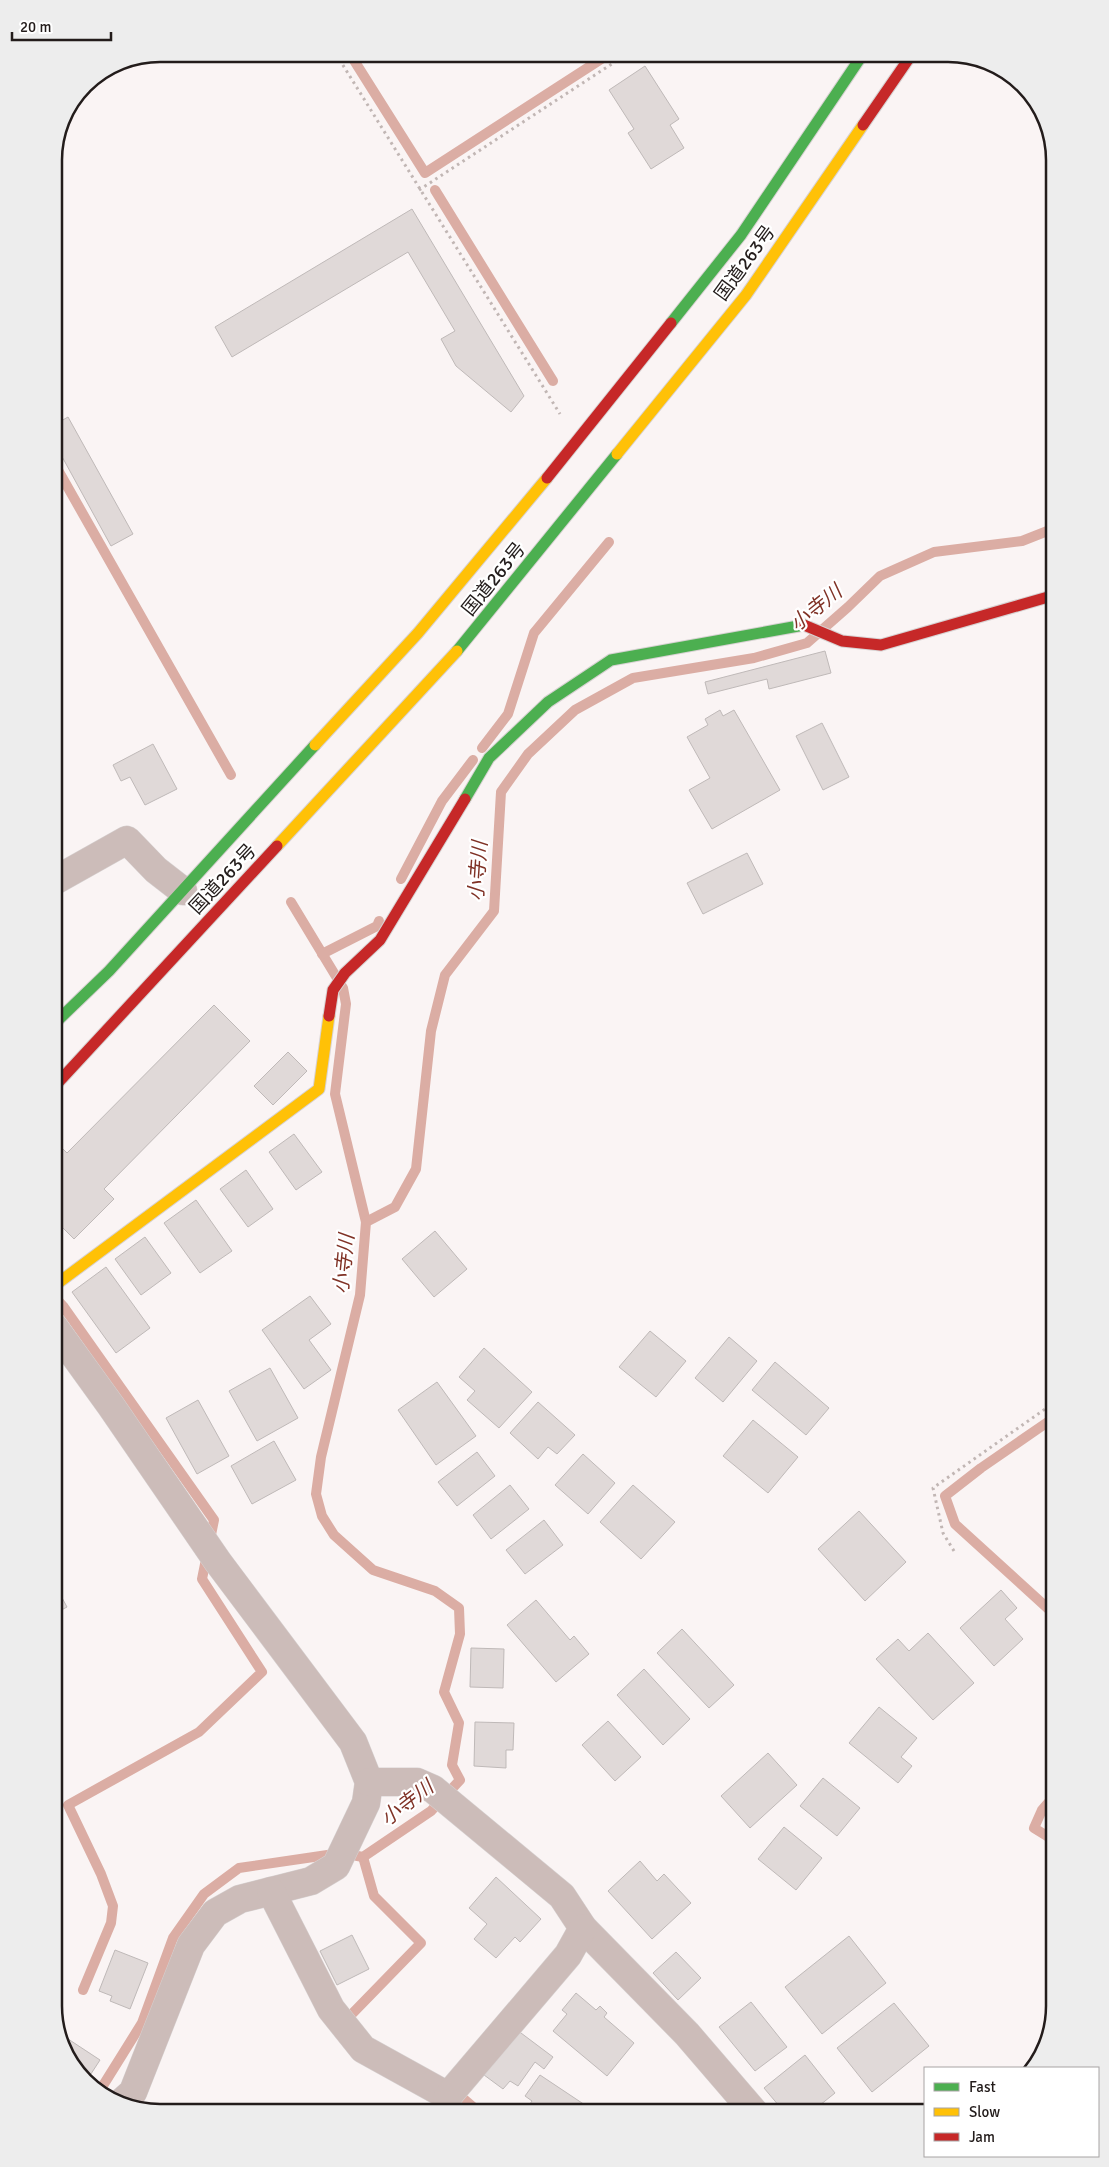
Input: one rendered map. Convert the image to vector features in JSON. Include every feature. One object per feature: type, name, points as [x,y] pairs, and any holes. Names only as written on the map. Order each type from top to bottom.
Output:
[{"type":"main road","name":"国道263号","points":[[63,1015],[110,971],[418,633],[575,444],[741,235],[857,63]]},
{"type":"main road","name":"国道263号","points":[[63,1077],[465,643],[746,295],[906,63]]},
{"type":"main road","points":[[63,1279],[319,1089],[333,990],[344,973],[380,940],[490,758],[548,702],[611,660],[805,625],[842,641],[881,645],[1046,598]]},
{"type":"street","points":[[63,876],[127,840],[156,870],[183,891]]},
{"type":"street","points":[[63,1339],[218,1562],[353,1742],[369,1782],[366,1803],[350,1842],[336,1866],[311,1881],[240,1899],[215,1913],[191,1946],[134,2101]]},
{"type":"street","points":[[369,1782],[417,1782],[443,1797],[562,1896],[583,1928],[687,2034],[746,2104]]},
{"type":"street","points":[[271,1891],[332,2009],[363,2049],[443,2104]]},
{"type":"street","points":[[449,2104],[568,1955],[583,1928]]},
{"type":"path","points":[[341,63],[558,411],[575,444]]},
{"type":"path","points":[[419,190],[613,63]]},
{"type":"path","points":[[954,1551],[943,1533],[933,1488],[1046,1408]]},
{"type":"building","points":[[645,66],[679,119],[670,125],[684,148],[651,169],[628,133],[634,129],[609,90]]},
{"type":"building","points":[[412,209],[524,396],[511,412],[456,366],[441,339],[455,331],[408,252],[232,357],[215,327]]},
{"type":"building","points":[[68,417],[133,534],[111,546],[63,458],[63,420]]},
{"type":"building","points":[[825,651],[831,673],[769,689],[767,679],[708,694],[705,682]]},
{"type":"building","points":[[720,710],[723,716],[734,710],[780,790],[712,829],[689,790],[710,778],[687,737],[708,725],[705,719]]},
{"type":"building","points":[[822,723],[849,777],[823,790],[796,736]]},
{"type":"building","points":[[153,744],[177,789],[145,805],[130,777],[121,781],[113,765]]},
{"type":"building","points":[[747,853],[763,884],[703,914],[687,883]]},
{"type":"building","points":[[214,1005],[250,1041],[104,1189],[114,1199],[74,1239],[63,1228],[63,1149],[67,1153]]},
{"type":"building","points":[[288,1052],[307,1071],[273,1105],[254,1086]]},
{"type":"building","points":[[294,1134],[322,1172],[296,1190],[269,1152]]},
{"type":"building","points":[[246,1170],[273,1209],[248,1227],[220,1189]]},
{"type":"building","points":[[196,1200],[232,1251],[200,1273],[164,1223]]},
{"type":"building","points":[[435,1231],[467,1269],[434,1297],[402,1259]]},
{"type":"building","points":[[145,1237],[171,1273],[141,1295],[115,1259]]},
{"type":"building","points":[[106,1267],[150,1328],[116,1353],[72,1292]]},
{"type":"building","points":[[310,1296],[331,1324],[309,1340],[331,1370],[304,1389],[262,1330]]},
{"type":"building","points":[[650,1331],[686,1361],[656,1397],[619,1367]]},
{"type":"building","points":[[729,1337],[757,1361],[723,1402],[695,1378]]},
{"type":"building","points":[[484,1348],[532,1392],[499,1428],[467,1400],[475,1391],[459,1377]]},
{"type":"building","points":[[775,1362],[829,1408],[806,1435],[752,1390]]},
{"type":"building","points":[[270,1368],[298,1418],[257,1441],[229,1391]]},
{"type":"building","points":[[437,1382],[476,1436],[436,1465],[398,1410]]},
{"type":"building","points":[[198,1400],[229,1456],[197,1474],[166,1418]]},
{"type":"building","points":[[538,1402],[575,1435],[557,1454],[548,1447],[538,1459],[510,1433]]},
{"type":"building","points":[[753,1420],[798,1457],[768,1493],[723,1456]]},
{"type":"building","points":[[274,1441],[296,1480],[252,1504],[231,1466]]},
{"type":"building","points":[[477,1452],[495,1476],[457,1506],[438,1482]]},
{"type":"building","points":[[583,1454],[615,1483],[588,1514],[555,1485]]},
{"type":"building","points":[[510,1485],[529,1509],[491,1539],[473,1515]]},
{"type":"building","points":[[633,1485],[675,1522],[641,1559],[600,1522]]},
{"type":"building","points":[[859,1511],[906,1562],[865,1601],[818,1549]]},
{"type":"building","points":[[544,1520],[563,1545],[525,1574],[506,1550]]},
{"type":"building","points":[[1001,1590],[1017,1608],[1005,1619],[1023,1639],[994,1666],[960,1628]]},
{"type":"building","points":[[63,1600],[67,1607],[63,1609]]},
{"type":"building","points":[[536,1600],[570,1640],[574,1636],[589,1654],[556,1682],[507,1625]]},
{"type":"building","points":[[682,1629],[734,1685],[709,1708],[657,1653]]},
{"type":"building","points":[[928,1633],[974,1683],[933,1720],[876,1659],[898,1639],[909,1651]]},
{"type":"building","points":[[471,1648],[504,1649],[503,1688],[470,1687]]},
{"type":"building","points":[[644,1669],[690,1719],[663,1745],[617,1695]]},
{"type":"building","points":[[879,1707],[917,1738],[901,1757],[912,1766],[898,1783],[849,1743]]},
{"type":"building","points":[[608,1721],[641,1757],[615,1781],[582,1745]]},
{"type":"building","points":[[475,1722],[514,1723],[513,1750],[506,1750],[506,1768],[474,1766]]},
{"type":"building","points":[[768,1753],[797,1785],[750,1828],[721,1796]]},
{"type":"building","points":[[823,1778],[860,1808],[837,1836],[800,1806]]},
{"type":"building","points":[[784,1827],[822,1858],[796,1890],[758,1859]]},
{"type":"building","points":[[640,1861],[657,1881],[664,1874],[691,1903],[652,1939],[608,1891]]},
{"type":"building","points":[[496,1877],[541,1919],[520,1942],[515,1937],[496,1958],[474,1939],[487,1924],[469,1908]]},
{"type":"building","points":[[352,1935],[369,1969],[337,1985],[320,1951]]},
{"type":"building","points":[[849,1936],[886,1983],[822,2034],[785,1987]]},
{"type":"building","points":[[115,1950],[148,1963],[130,2009],[110,2001],[112,1996],[99,1991]]},
{"type":"building","points":[[676,1952],[701,1978],[678,2000],[653,1973]]},
{"type":"building","points":[[576,1993],[596,2010],[600,2006],[607,2013],[604,2017],[634,2043],[607,2076],[553,2031],[567,2014],[562,2010]]},
{"type":"building","points":[[751,2002],[787,2047],[755,2071],[719,2027]]},
{"type":"building","points":[[894,2003],[929,2046],[872,2092],[837,2048]]},
{"type":"building","points":[[517,2030],[553,2057],[544,2069],[535,2062],[518,2086],[510,2081],[503,2089],[480,2072]]},
{"type":"building","points":[[68,2039],[100,2060],[90,2075],[76,2055]]},
{"type":"building","points":[[805,2055],[835,2093],[821,2104],[777,2104],[764,2088]]},
{"type":"building","points":[[540,2075],[584,2104],[530,2104],[532,2101],[525,2096]]},
{"type":"waterway","points":[[356,63],[425,173],[595,63]]},
{"type":"waterway","points":[[435,190],[553,381]]},
{"type":"waterway","points":[[63,479],[231,775]]},
{"type":"waterway","name":"小寺川","points":[[103,2086],[142,2023],[173,1938],[204,1894],[239,1868],[341,1853],[363,1857],[431,1811],[460,1780],[452,1765],[459,1723],[444,1692],[460,1634],[459,1608],[435,1591],[373,1570],[334,1535],[322,1516],[316,1494],[321,1457],[360,1295],[366,1222],[395,1207],[416,1169],[431,1031],[445,975],[494,911],[501,792],[528,754],[575,710],[633,678],[754,658],[807,643],[880,576],[934,552],[1022,541],[1046,532]]},
{"type":"waterway","points":[[482,748],[508,714],[534,633],[609,542]]},
{"type":"waterway","points":[[401,879],[442,801],[473,760]]},
{"type":"waterway","points":[[291,902],[343,988],[346,1004],[335,1094],[366,1222]]},
{"type":"waterway","points":[[322,954],[377,926],[379,921]]},
{"type":"waterway","points":[[63,1306],[214,1520],[202,1579],[262,1672],[199,1732],[68,1805],[101,1874],[113,1906],[111,1923],[83,1990]]},
{"type":"waterway","points":[[1046,1423],[981,1468],[945,1496],[955,1524],[1046,1607]]},
{"type":"waterway","points":[[1046,1805],[1034,1828],[1046,1835]]},
{"type":"waterway","points":[[348,2018],[421,1943],[374,1896],[363,1857]]},
{"type":"waterway","points":[[449,2102],[465,2100],[470,2104]]},
{"type":"traffic: fast","points":[[671,323],[741,235],[857,63]]},
{"type":"traffic: fast","points":[[457,651],[617,454]]},
{"type":"traffic: fast","points":[[465,799],[489,758],[548,702],[611,660],[804,625]]},
{"type":"traffic: fast","points":[[63,1015],[109,971],[315,745]]},
{"type":"traffic: slow","points":[[617,454],[746,295],[863,125]]},
{"type":"traffic: slow","points":[[315,745],[418,633],[547,478]]},
{"type":"traffic: slow","points":[[277,846],[457,651]]},
{"type":"traffic: slow","points":[[63,1279],[319,1089],[329,1016]]},
{"type":"traffic: jam","points":[[863,125],[906,63]]},
{"type":"traffic: jam","points":[[547,478],[671,323]]},
{"type":"traffic: jam","points":[[804,625],[842,641],[881,645],[1046,598]]},
{"type":"traffic: jam","points":[[329,1016],[333,990],[345,973],[380,940],[465,799]]},
{"type":"traffic: jam","points":[[63,1077],[277,846]]}]
